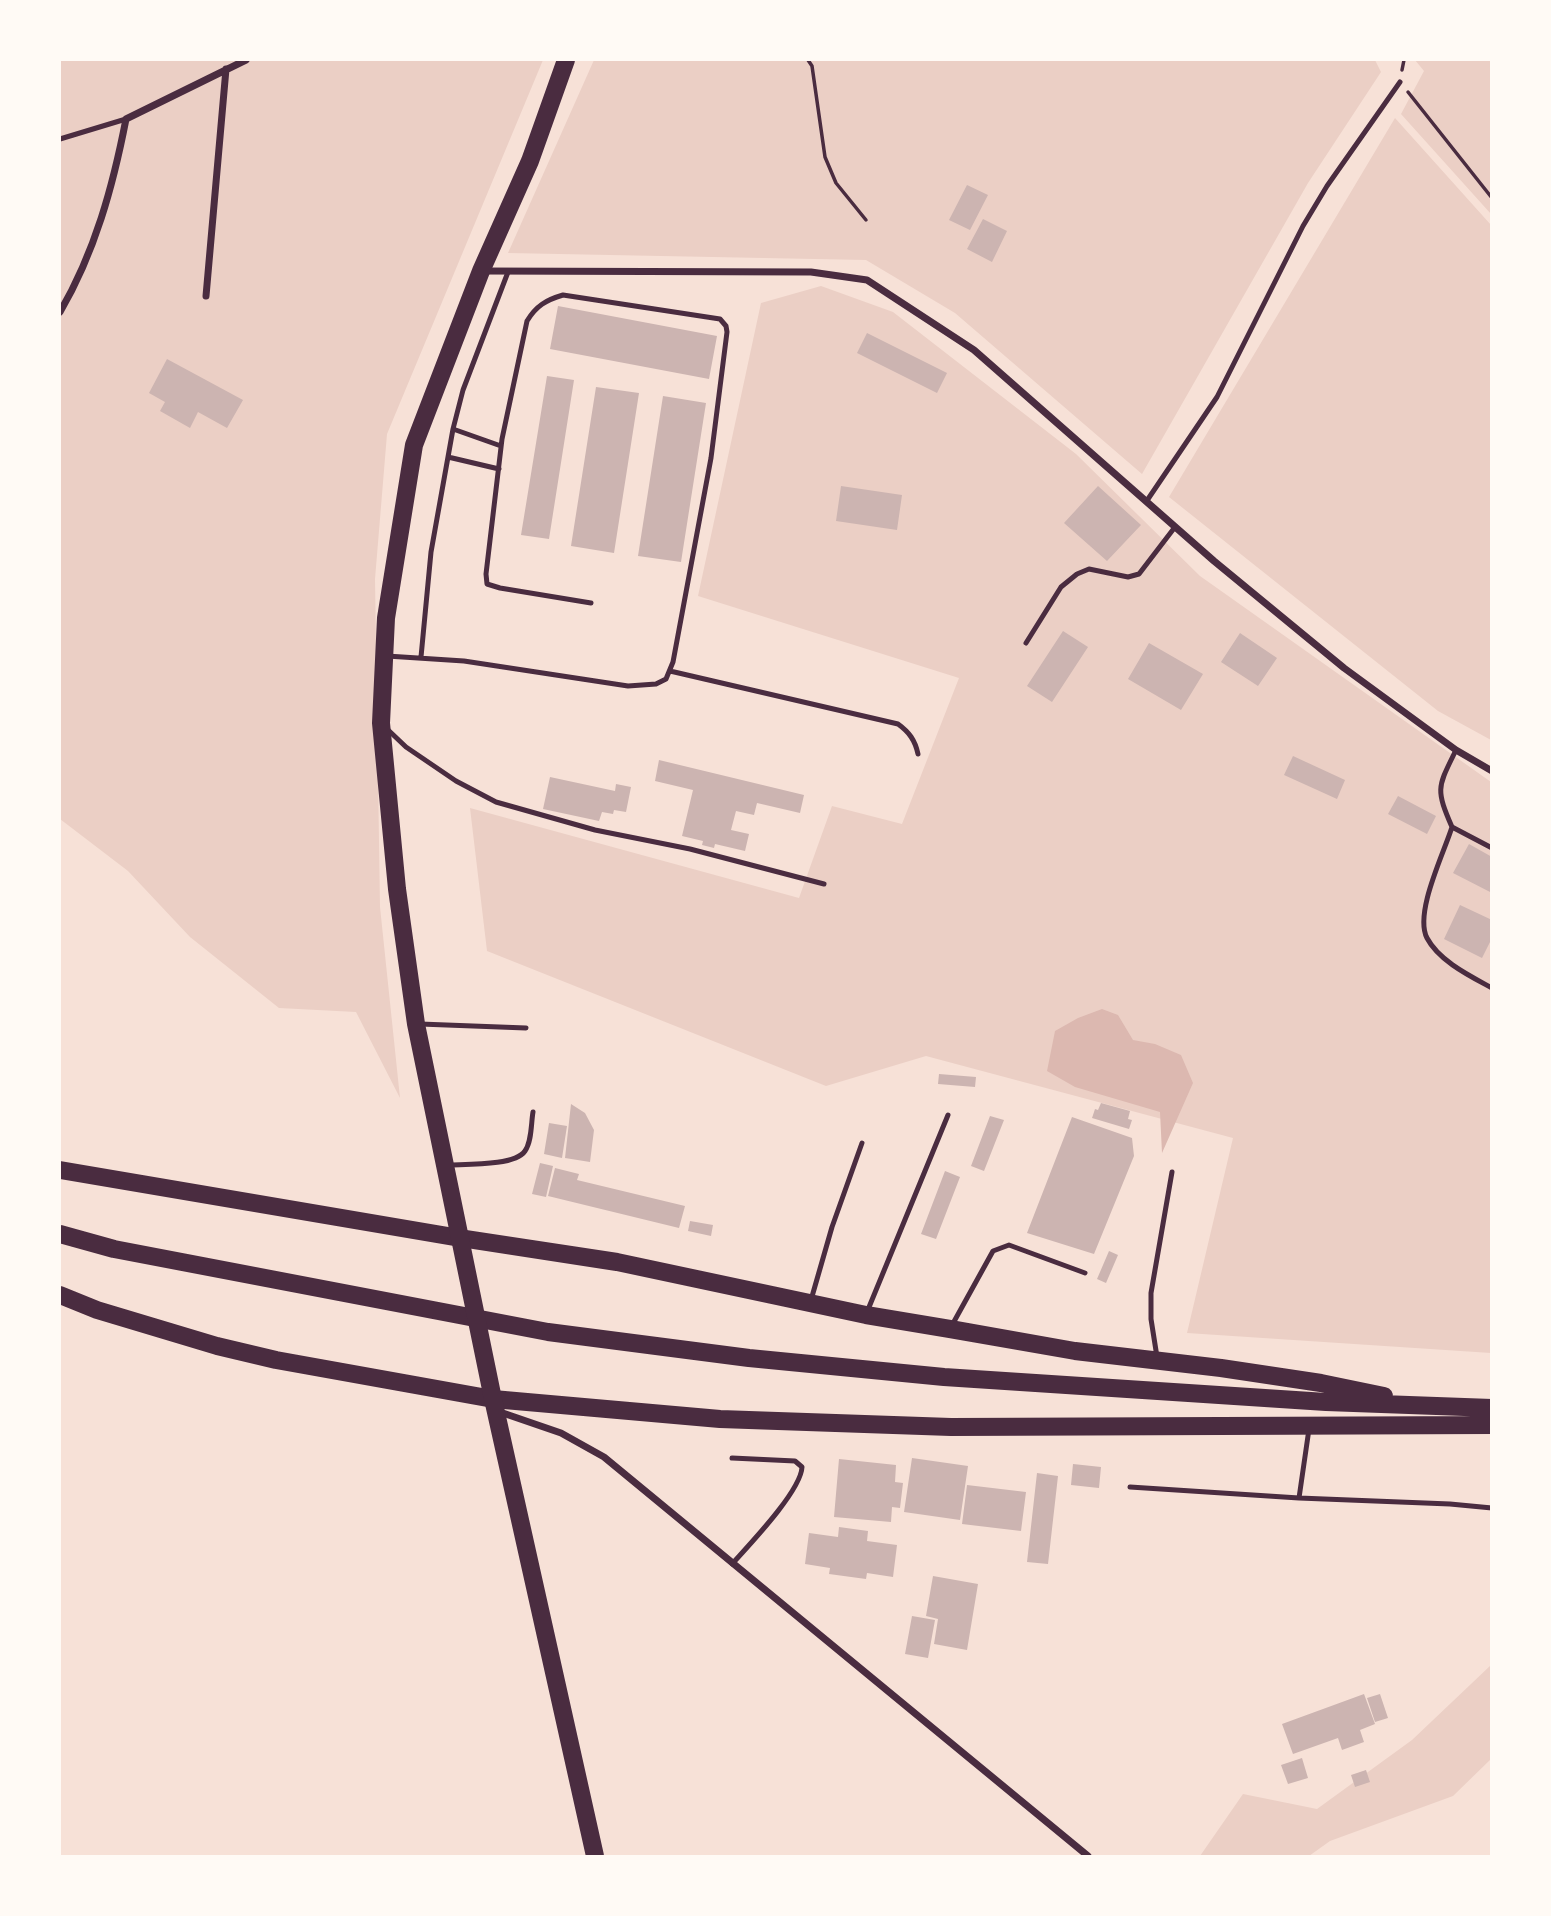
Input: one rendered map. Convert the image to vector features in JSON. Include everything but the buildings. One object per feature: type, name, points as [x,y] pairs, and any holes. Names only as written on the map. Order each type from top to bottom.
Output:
[{"type":"main road","points":[[566,60],[530,161],[481,271],[414,445],[386,618],[381,723],[397,889],[416,1024],[495,1405],[595,1857]]},
{"type":"main road","points":[[60,1170],[617,1262],[866,1315],[1076,1351],[1321,1383],[1436,1406]]},
{"type":"main road","points":[[60,1234],[114,1249],[548,1332],[749,1358],[944,1377],[1326,1402],[1492,1408]]},
{"type":"main road","points":[[60,1295],[97,1310],[229,1349],[495,1405],[720,1419],[951,1427],[1309,1428],[1492,1425]]},
{"type":"street","points":[[60,312],[74,286],[106,207],[126,119],[246,60]]},
{"type":"street","points":[[206,296],[226,69]]},
{"type":"street","points":[[481,271],[811,272],[867,280],[974,350],[1175,527],[1344,668],[1456,750],[1492,771]]},
{"type":"street","points":[[495,1405],[561,1433],[604,1457],[1088,1857]]},
{"type":"lane","points":[[1146,502],[1217,397],[1303,226],[1327,186],[1400,82]]},
{"type":"lane","points":[[60,139],[126,119]]},
{"type":"lane","points":[[421,657],[431,552],[453,429],[463,390],[508,272]]},
{"type":"lane","points":[[384,656],[464,661],[628,686],[656,684],[666,679],[670,671],[711,458],[726,326],[720,319],[563,295],[545,300],[527,321],[502,446],[486,574],[488,584],[591,603]]},
{"type":"lane","points":[[453,429],[502,446]]},
{"type":"lane","points":[[448,457],[499,469]]},
{"type":"lane","points":[[1026,643],[1061,587],[1077,574],[1089,569],[1128,577],[1139,573],[1175,527]]},
{"type":"lane","points":[[670,671],[898,724],[916,743],[918,754]]},
{"type":"lane","points":[[381,723],[406,747],[456,781],[496,802],[595,830],[691,849],[824,884]]},
{"type":"lane","points":[[1456,750],[1438,790],[1441,801],[1452,827],[1492,848]]},
{"type":"lane","points":[[1452,827],[1426,903],[1423,923],[1427,939],[1446,960],[1492,988]]},
{"type":"lane","points":[[416,1024],[526,1028]]},
{"type":"lane","points":[[445,1165],[513,1160],[525,1151],[533,1112]]},
{"type":"lane","points":[[866,1315],[948,1115]]},
{"type":"lane","points":[[810,1303],[832,1227],[862,1143]]},
{"type":"lane","points":[[1158,1360],[1151,1319],[1152,1293],[1172,1172]]},
{"type":"lane","points":[[950,1329],[993,1251],[1000,1247],[1009,1245],[1085,1273]]},
{"type":"lane","points":[[1299,1498],[1309,1428]]},
{"type":"lane","points":[[732,1458],[795,1461],[802,1467],[800,1478],[768,1525],[732,1564]]},
{"type":"lane","points":[[1130,1487],[1492,1508]]},
{"type":"path","points":[[808,60],[812,66],[825,157],[836,183],[866,220]]},
{"type":"path","points":[[1404,60],[1400,82],[1492,198]]},
{"type":"shaded area","points":[[60,60],[543,60],[387,434],[375,579],[380,907],[400,1098],[356,1012],[279,1008],[190,937],[128,871],[60,819]]},
{"type":"shaded area","points":[[594,60],[1375,60],[1381,72],[1308,183],[1142,474],[955,313],[866,260],[508,253]]},
{"type":"shaded area","points":[[1415,60],[1491,60],[1491,214],[1401,114],[1424,71]]},
{"type":"shaded area","points":[[1395,118],[1491,225],[1491,740],[1438,711],[1169,497]]},
{"type":"shaded area","points":[[821,286],[893,312],[1076,454],[1200,576],[1491,782],[1491,1353],[1187,1333],[1233,1138],[926,1056],[826,1086],[487,951],[470,808],[799,898],[832,806],[902,824],[959,678],[698,596],[761,303]]},
{"type":"shaded area","points":[[1102,1009],[1118,1015],[1133,1040],[1155,1044],[1181,1055],[1193,1083],[1162,1153],[1160,1112],[1075,1087],[1047,1071],[1055,1031]]},
{"type":"shaded area","points":[[1491,1665],[1491,1759],[1453,1796],[1330,1841],[1309,1856],[1200,1856],[1243,1794],[1317,1809],[1412,1740]]}]
